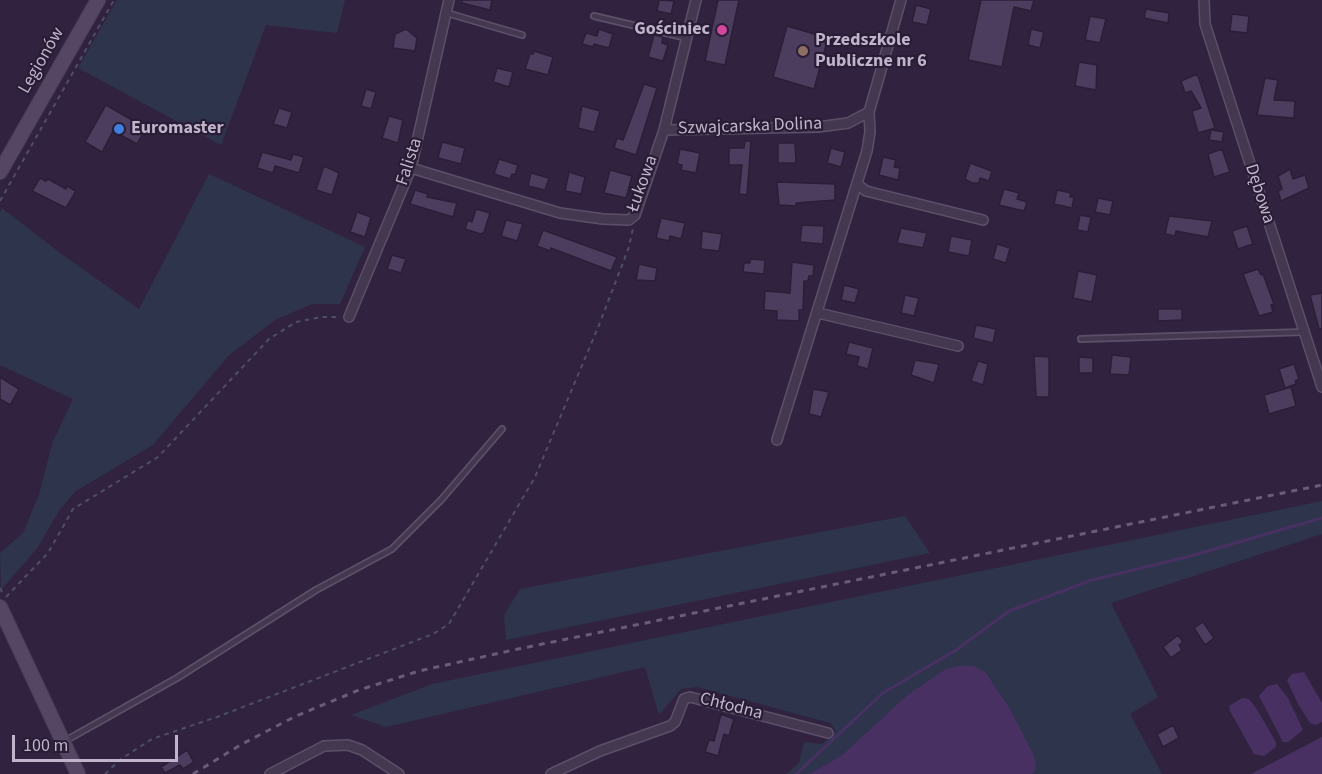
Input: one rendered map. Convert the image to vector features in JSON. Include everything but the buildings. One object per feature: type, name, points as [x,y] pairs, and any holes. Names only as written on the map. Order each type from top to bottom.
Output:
[{"type":"street","name":"Legionów","points":[[0,172],[98,0]]},
{"type":"street","name":"Falista","points":[[349,317],[411,168],[449,0]]},
{"type":"street","name":"Łukowa","points":[[411,168],[560,213],[629,220],[635,215],[664,130],[696,0]]},
{"type":"street","points":[[777,440],[857,184],[870,132],[870,112],[901,0]]},
{"type":"street","name":"Dębowa","points":[[1204,0],[1205,24],[1322,387]]},
{"type":"street","name":"Szwajcarska Dolina","points":[[664,130],[779,130],[818,127],[848,123],[870,112]]},
{"type":"street","points":[[857,184],[866,191],[983,220]]},
{"type":"street","points":[[818,313],[958,346]]},
{"type":"street","points":[[0,607],[5,632],[78,774]]},
{"type":"street","name":"Chłodna","points":[[551,774],[600,751],[670,726],[675,722],[684,699],[690,697],[828,733]]},
{"type":"street","points":[[270,774],[324,746],[348,745],[362,750],[399,774]]},
{"type":"lane","points":[[447,13],[522,35]]},
{"type":"lane","points":[[594,16],[687,38]]},
{"type":"lane","points":[[1082,339],[1304,332]]},
{"type":"lane","points":[[63,742],[177,678],[316,590],[392,549],[441,500],[502,429]]},
{"type":"path","points":[[0,201],[114,0]]},
{"type":"path","points":[[105,774],[121,759],[152,739],[217,717],[433,634],[449,624],[545,455],[630,247],[635,215]]},
{"type":"path","points":[[0,602],[48,553],[73,509],[158,457],[270,339],[296,322],[322,317],[349,317]]},
{"type":"shaded area","points":[[117,0],[345,0],[337,33],[266,25],[221,145],[78,68]]},
{"type":"shaded area","points":[[209,174],[365,247],[340,304],[312,304],[275,320],[228,356],[153,445],[76,491],[60,509],[38,547],[1,590],[0,553],[23,533],[39,495],[52,444],[73,399],[0,365],[0,212],[2,208],[139,309]]},
{"type":"shaded area","points":[[1322,501],[1322,534],[1111,603],[1158,697],[1130,714],[1162,774],[1032,774],[1036,769],[1010,709],[906,696],[841,756],[809,774],[786,774],[799,763],[804,742],[822,744],[836,731],[830,723],[697,687],[681,689],[659,715],[645,667],[386,727],[351,715],[432,684]]},
{"type":"shaded area","points":[[905,516],[930,553],[506,640],[504,615],[520,589]]},
{"type":"shaded area","points":[[973,666],[985,672],[1010,709],[1034,756],[1036,769],[1032,774],[809,774],[841,756],[906,696],[946,669]]},
{"type":"shaded area","points":[[1304,672],[1322,703],[1322,722],[1316,725],[1310,723],[1287,680],[1292,674]]},
{"type":"shaded area","points":[[1277,684],[1288,698],[1303,730],[1288,742],[1283,742],[1259,696],[1268,686]]},
{"type":"shaded area","points":[[1242,698],[1249,699],[1256,708],[1276,742],[1276,747],[1264,756],[1254,754],[1230,711],[1229,706]]},
{"type":"shaded area","points":[[1322,737],[1322,774],[1251,774]]},
{"type":"waterway","points":[[796,774],[883,693],[956,650],[1009,611],[1092,580],[1187,557],[1322,518]]},
{"type":"railway","points":[[193,774],[242,744],[296,716],[359,690],[419,671],[1322,485]]},
{"type":"place","name":"Gościniec","points":[[722,30]]},
{"type":"place","name":"Przedszkole Publiczne nr 6","points":[[803,51]]},
{"type":"place","name":"Euromaster","points":[[119,129]]}]
